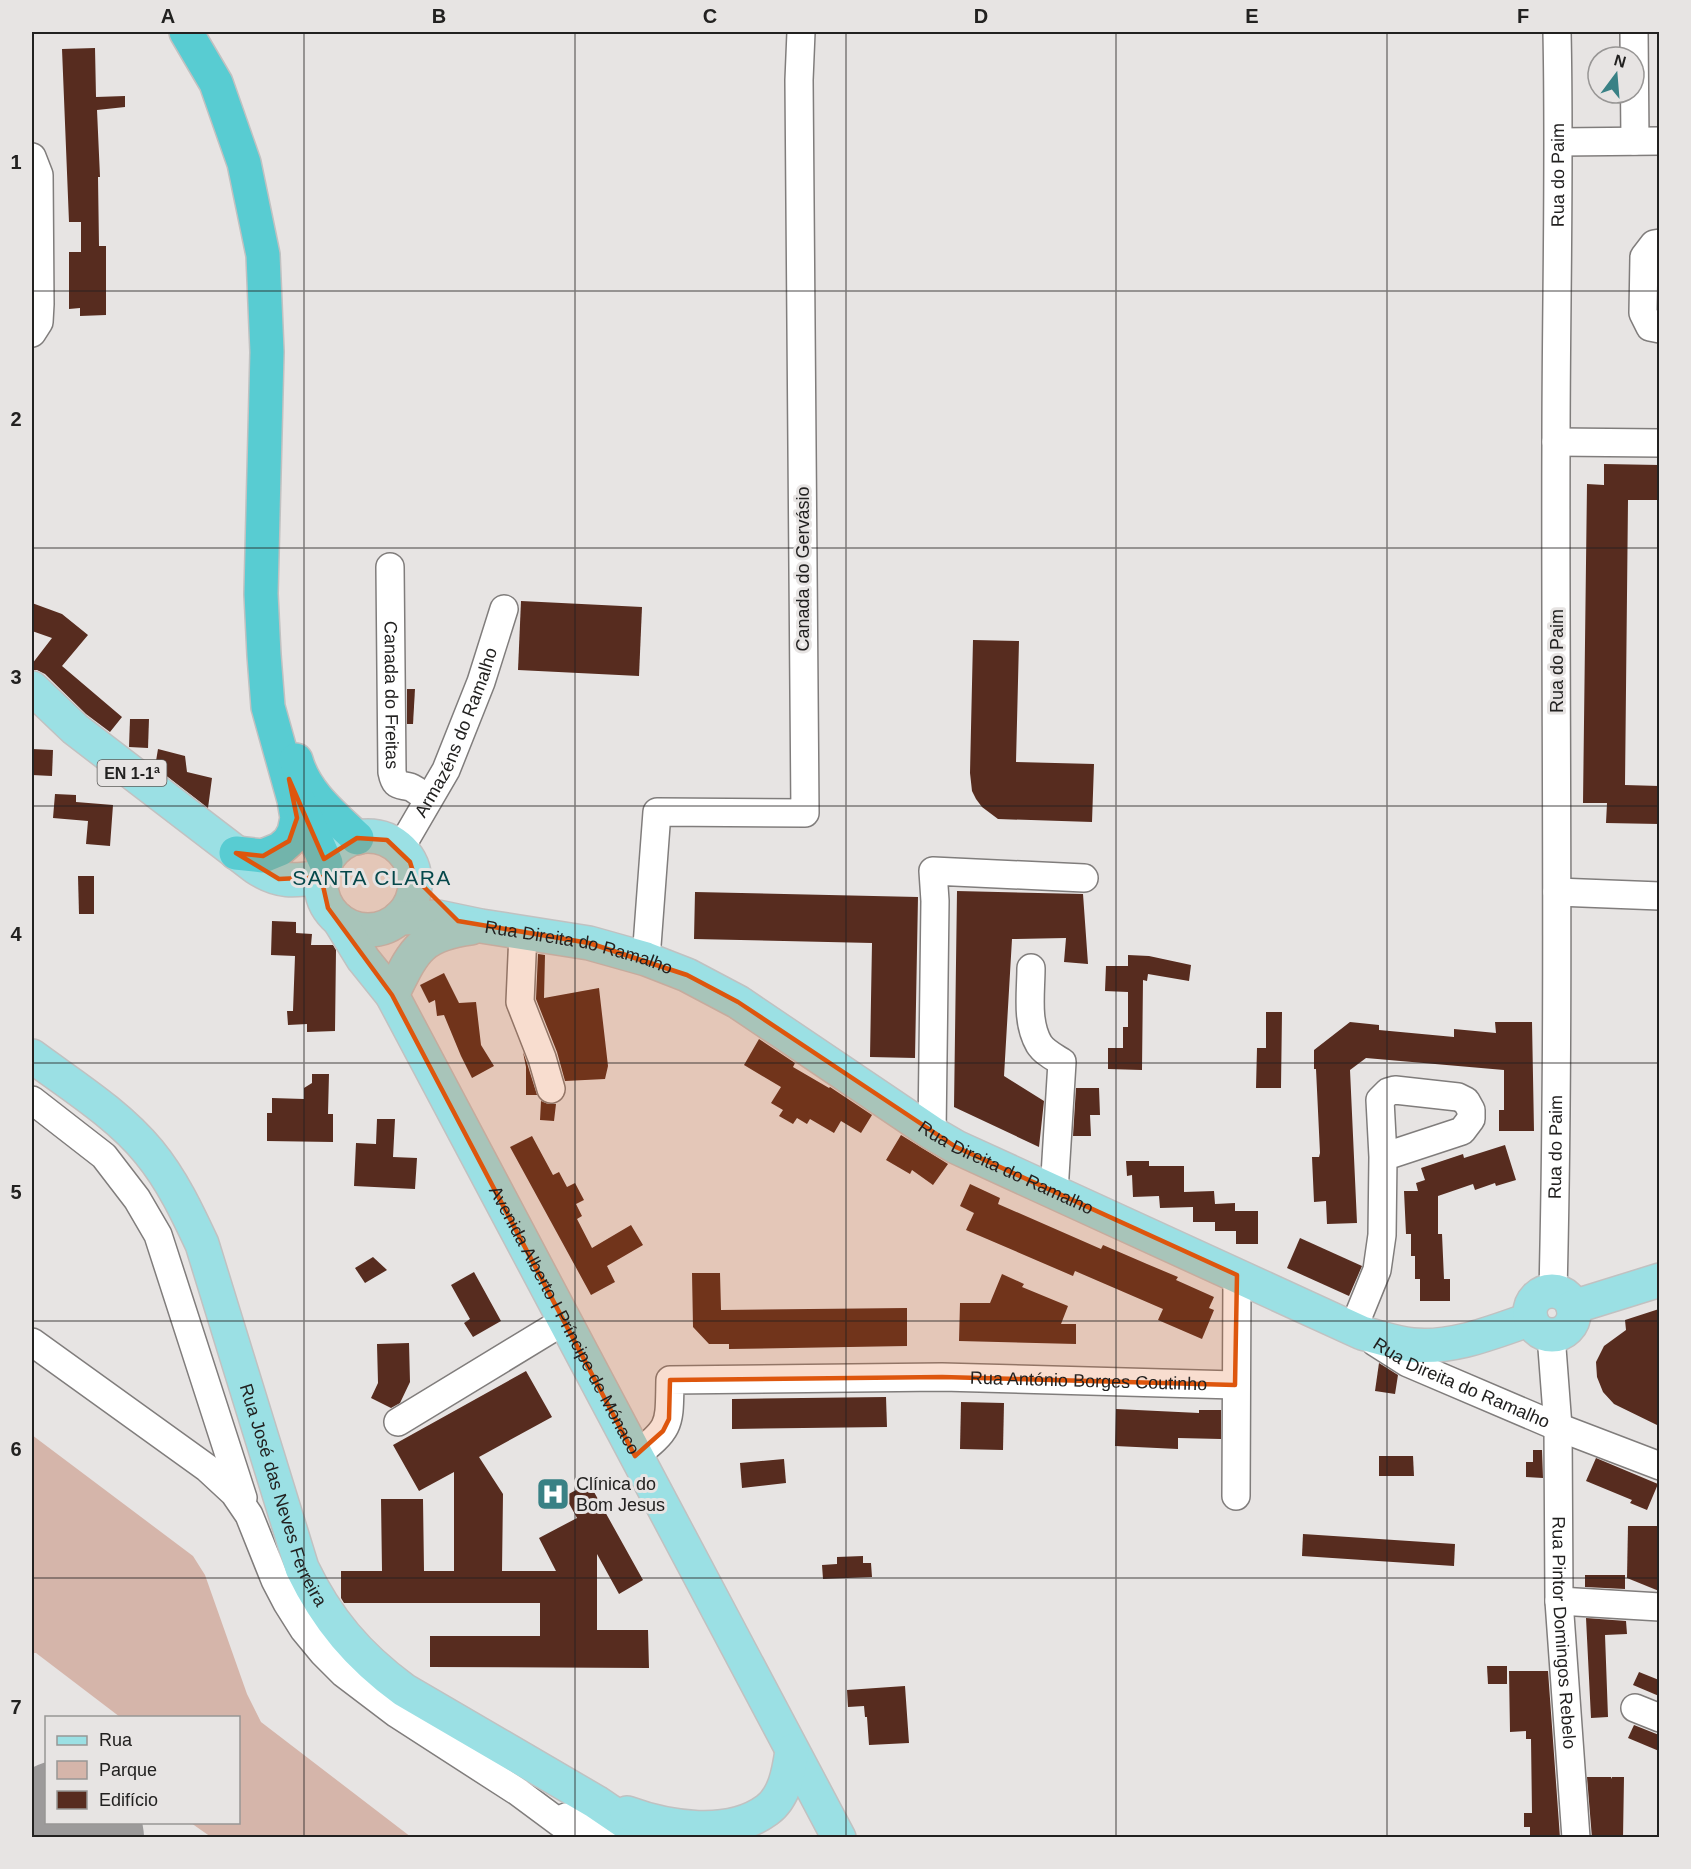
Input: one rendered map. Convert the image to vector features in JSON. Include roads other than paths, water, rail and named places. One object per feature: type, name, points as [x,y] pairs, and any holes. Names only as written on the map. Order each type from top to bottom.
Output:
[{"type":"highway","points":[[186,32],[216,83],[244,163],[263,255],[267,352],[261,594],[268,707],[289,779],[323,870]]},
{"type":"highway","points":[[205,32],[244,107],[272,198],[285,290],[286,359],[280,607],[282,708],[300,772],[317,798],[357,838]]},
{"type":"highway","points":[[236,853],[264,856],[280,849],[289,841],[297,818],[289,779]]},
{"type":"main road","name":"EN 1-1ª","points":[[32,688],[75,729],[236,853],[267,874],[279,879],[297,881],[323,870]]},
{"type":"main road","points":[[372,837],[387,840],[400,849],[410,862],[415,878],[412,900],[392,923],[369,930],[353,928],[339,920],[328,908],[322,893],[323,870],[333,851],[357,838],[372,837]]},
{"type":"main road","points":[[392,995],[410,958],[424,943],[437,935],[469,923],[415,878]]},
{"type":"main road","name":"Rua Direita do Ramalho","points":[[392,923],[419,916],[438,916],[589,943],[646,958],[687,975],[738,1002],[956,1147],[1357,1331]]},
{"type":"main road","name":"Avenida Alberto I Príncipe de Mónaco","points":[[339,920],[363,959],[392,995],[839,1838]]},
{"type":"main road","name":"Avenida Alberto I Príncipe de Mónaco","points":[[392,923],[392,995]]},
{"type":"main road","name":"Rua José das Neves Ferreira","points":[[32,1056],[106,1110],[149,1152],[181,1198],[202,1244],[302,1568],[328,1617],[356,1650],[380,1673],[404,1690],[596,1802],[650,1838]]},
{"type":"main road","points":[[1357,1331],[1412,1345],[1444,1344],[1541,1327],[1530,1309],[1535,1300],[1543,1294],[1563,1299],[1659,1280]]},
{"type":"main road","points":[[596,1802],[646,1820],[672,1825],[694,1828],[733,1824],[768,1809],[781,1792],[788,1775],[792,1751]]},
{"type":"street","name":"Canada do Gervásio","points":[[646,958],[657,812],[805,813],[799,80],[801,32]]},
{"type":"street","name":"Rua do Paim","points":[[1557,32],[1559,142],[1556,442],[1557,892],[1563,1299]]},
{"type":"street","points":[[1559,142],[1647,141],[1634,32]]},
{"type":"street","points":[[32,157],[39,175],[40,304],[39,322],[32,333]]},
{"type":"street","points":[[1659,243],[1654,244],[1644,257],[1643,313],[1650,327],[1659,329]]},
{"type":"street","points":[[1556,442],[1659,443]]},
{"type":"street","name":"Canada do Freitas","points":[[390,567],[392,772],[394,780],[400,786],[411,787],[428,800]]},
{"type":"street","name":"Armazéns do Ramalho","points":[[400,849],[446,770],[481,682],[504,609]]},
{"type":"street","points":[[932,1133],[935,901],[933,871],[1084,878]]},
{"type":"street","points":[[1557,892],[1659,896]]},
{"type":"street","points":[[523,933],[520,1002],[542,1058],[551,1089]]},
{"type":"street","points":[[1031,968],[1031,1020],[1034,1032],[1039,1044],[1062,1062],[1054,1192]]},
{"type":"street","points":[[32,1100],[104,1156],[137,1199],[158,1235],[249,1515],[275,1580],[304,1630],[323,1653],[352,1681],[396,1714],[518,1792],[580,1838]]},
{"type":"street","points":[[1357,1331],[1377,1270],[1382,1236],[1383,1157]]},
{"type":"street","points":[[1236,1496],[1237,1275]]},
{"type":"street","points":[[398,1422],[564,1321]]},
{"type":"street","name":"Rua Pintor Domingos Rebelo","points":[[1541,1327],[1558,1427],[1559,1602],[1576,1838]]},
{"type":"street","name":"Rua Direita do Ramalho","points":[[1357,1331],[1408,1363],[1558,1427],[1659,1466]]},
{"type":"street","points":[[32,1342],[207,1468],[234,1493],[249,1515]]},
{"type":"street","name":"Rua António Borges Coutinho","points":[[635,1456],[663,1431],[669,1419],[670,1380],[942,1377],[1235,1385]]},
{"type":"street","points":[[1559,1602],[1659,1607]]},
{"type":"street","points":[[1635,1708],[1659,1718]]},
{"type":"street","points":[[518,1792],[605,1838]]},
{"type":"place","name":"Clínica do Bom Jesus","points":[[553,1494]]},
{"type":"district","name":"SANTA CLARA","points":[[372,878]]}]
